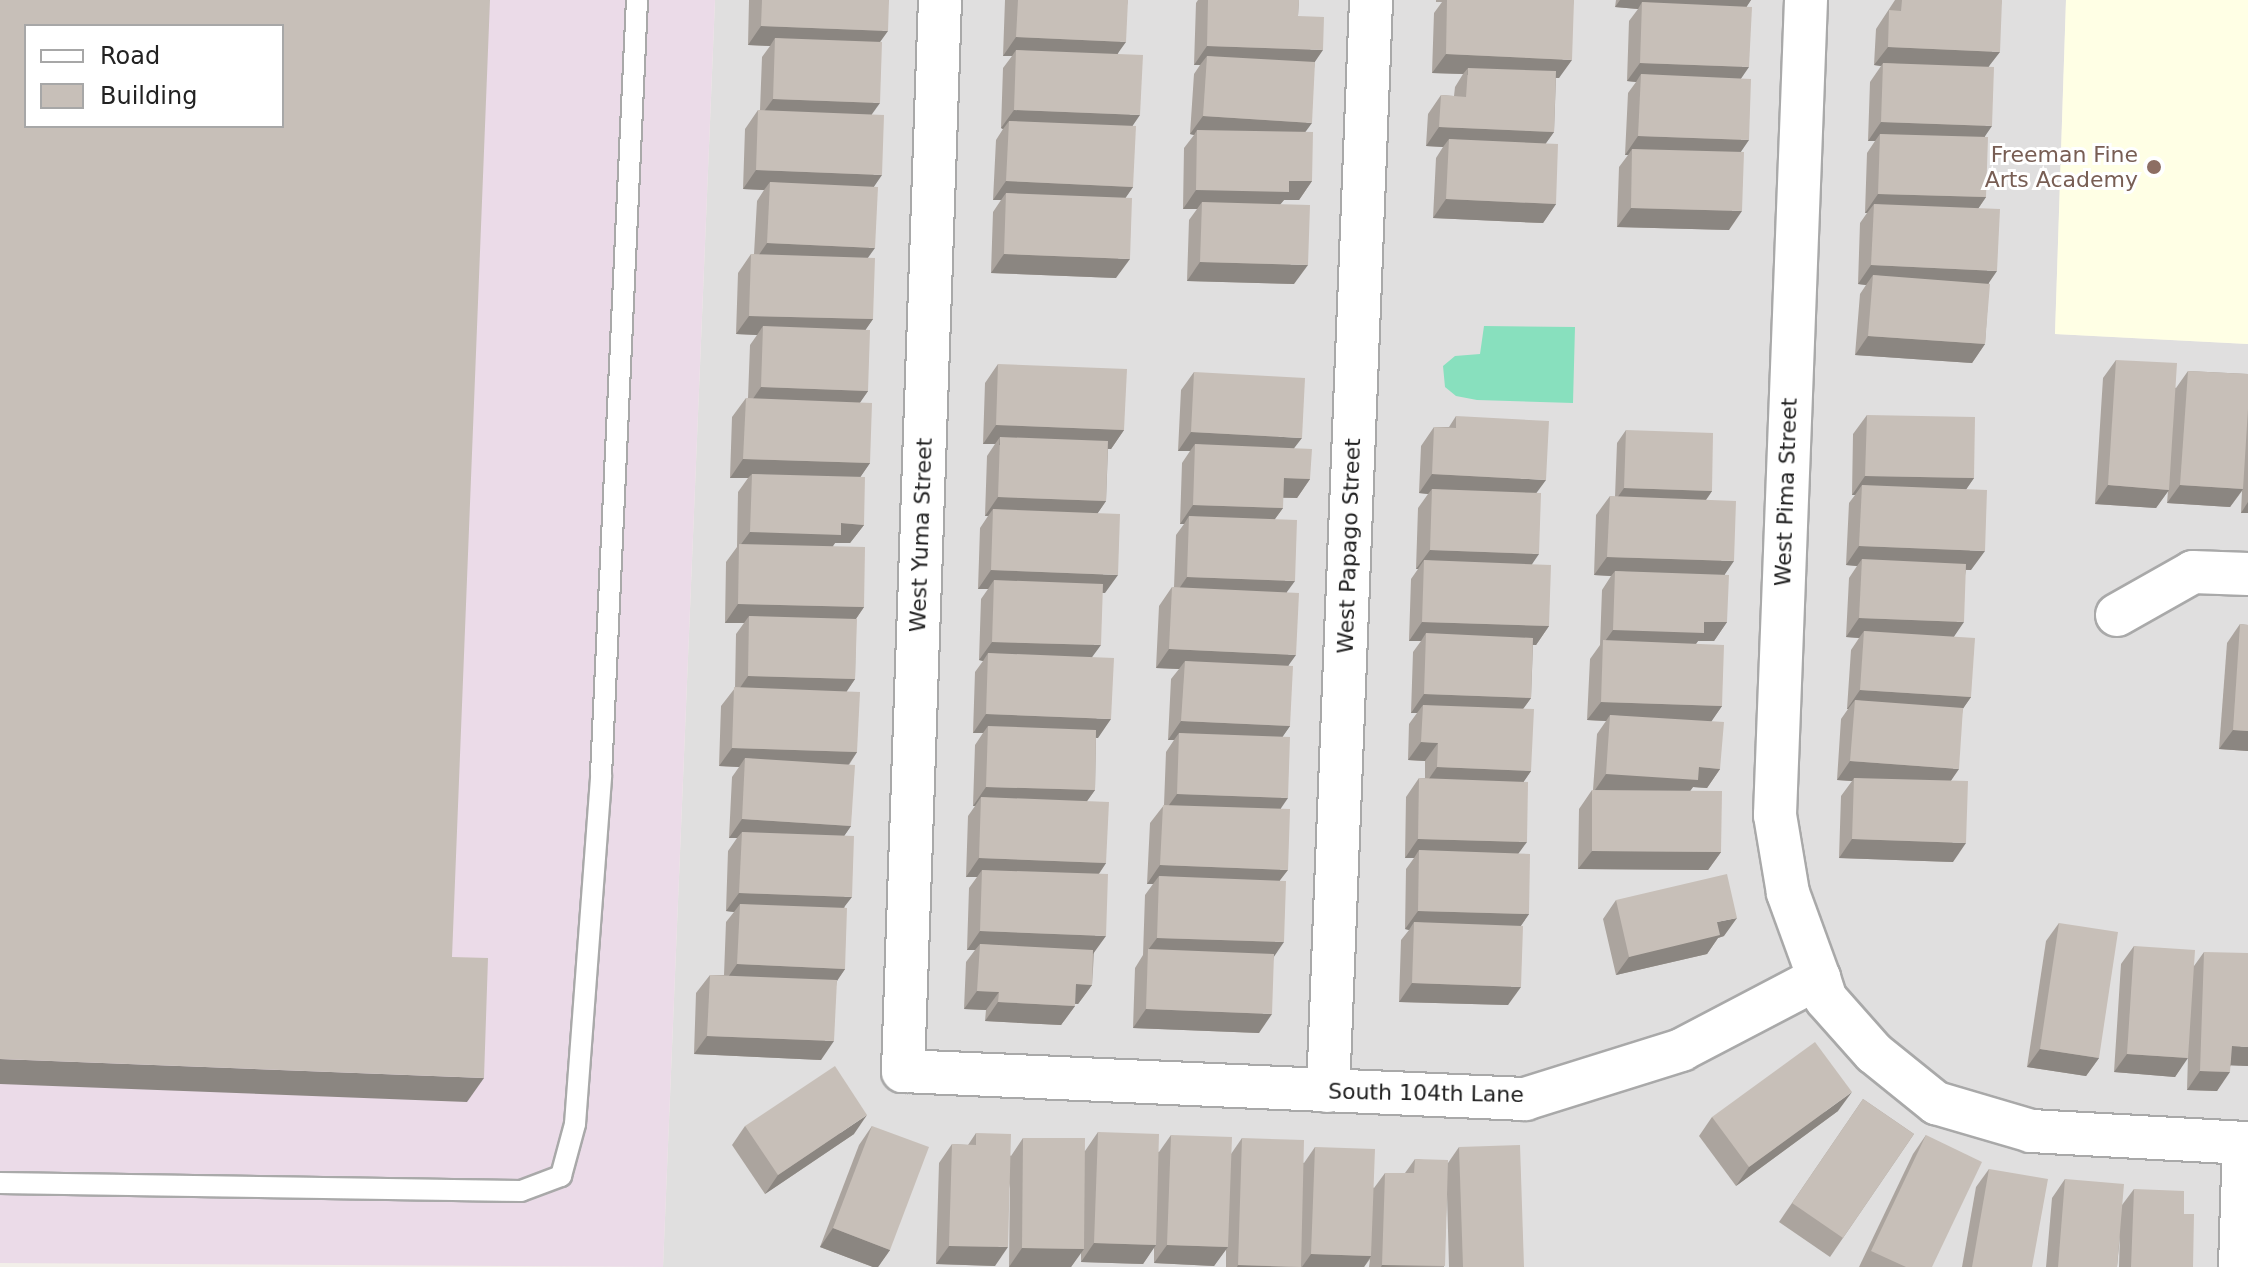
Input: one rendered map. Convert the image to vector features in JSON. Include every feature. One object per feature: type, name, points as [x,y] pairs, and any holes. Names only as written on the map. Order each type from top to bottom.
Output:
[{"type":"street","name":"West Yuma Street","points":[[903,1071],[940,0]]},
{"type":"street","name":"West Papago Street","points":[[1328,1091],[1371,0]]},
{"type":"street","name":"West Pima Street","points":[[1806,0],[1775,815],[1788,893],[1819,978]]},
{"type":"street","points":[[2117,615],[2193,572],[2248,574]]},
{"type":"street","name":"South 104th Lane","points":[[903,1071],[1525,1099],[1681,1050],[1819,978]]},
{"type":"street","points":[[1819,978],[1826,999],[1874,1053],[1936,1103],[2031,1131],[2246,1143],[2240,1267]]},
{"type":"lane","points":[[0,1183],[521,1191],[561,1176],[575,1124],[601,775],[637,0]]},
{"type":"shaded area","points":[[0,0],[715,0],[663,1267],[0,1263]]},
{"type":"shaded area","points":[[715,0],[2066,0],[2055,334],[2248,344],[2248,1267],[663,1267]]},
{"type":"shaded area","name":"Freeman Fine Arts Academy","points":[[2066,0],[2248,0],[2248,344],[2055,334]]},
{"type":"green space","points":[[1484,326],[1575,327],[1573,403],[1477,400],[1456,396],[1445,387],[1443,366],[1455,356],[1480,354]]},
{"type":"building","points":[[0,0],[490,0],[452,957],[488,958],[484,1078],[0,1059]]},
{"type":"building","points":[[762,0],[889,0],[888,31],[761,26]]},
{"type":"building","points":[[1018,0],[1128,0],[1126,42],[1016,37]]},
{"type":"building","points":[[1208,0],[1299,0],[1298,16],[1324,17],[1323,50],[1207,46]]},
{"type":"building","points":[[1447,0],[1574,0],[1572,60],[1446,54]]},
{"type":"building","points":[[1902,0],[2002,0],[2000,52],[1888,47],[1889,10],[1901,11]]},
{"type":"building","points":[[1642,2],[1752,7],[1749,67],[1640,63]]},
{"type":"building","points":[[775,38],[882,42],[880,103],[773,99]]},
{"type":"building","points":[[1016,50],[1143,55],[1140,115],[1014,110]]},
{"type":"building","points":[[1207,56],[1315,62],[1312,123],[1203,116]]},
{"type":"building","points":[[1883,63],[1994,67],[1992,126],[1881,122]]},
{"type":"building","points":[[1468,68],[1556,71],[1554,132],[1439,127],[1441,95],[1466,97]]},
{"type":"building","points":[[1641,74],[1751,79],[1749,140],[1638,136]]},
{"type":"building","points":[[758,110],[884,115],[882,175],[756,170]]},
{"type":"building","points":[[1009,121],[1136,126],[1133,187],[1006,181]]},
{"type":"building","points":[[1197,130],[1313,132],[1312,181],[1289,181],[1289,192],[1196,190]]},
{"type":"building","points":[[1880,134],[1988,137],[1986,197],[1878,194]]},
{"type":"building","points":[[1449,139],[1558,144],[1556,204],[1446,199]]},
{"type":"building","points":[[1632,149],[1744,152],[1742,211],[1631,208]]},
{"type":"building","points":[[770,182],[878,187],[875,248],[767,243]]},
{"type":"building","points":[[1006,193],[1132,198],[1130,259],[1004,254]]},
{"type":"building","points":[[1202,202],[1310,205],[1308,265],[1200,262]]},
{"type":"building","points":[[1874,204],[2000,209],[1997,271],[1871,265]]},
{"type":"building","points":[[751,254],[875,258],[873,319],[749,316]]},
{"type":"building","points":[[1873,275],[1990,284],[1985,344],[1868,336]]},
{"type":"building","points":[[763,326],[870,330],[868,391],[761,387]]},
{"type":"building","points":[[2116,360],[2177,363],[2169,490],[2108,485]]},
{"type":"building","points":[[998,364],[1127,369],[1124,430],[996,425]]},
{"type":"building","points":[[2188,371],[2248,374],[2243,489],[2180,485]]},
{"type":"building","points":[[1194,372],[1305,378],[1302,438],[1191,432]]},
{"type":"building","points":[[746,398],[872,403],[870,463],[743,459]]},
{"type":"building","points":[[1867,415],[1975,417],[1974,478],[1865,476]]},
{"type":"building","points":[[1456,416],[1549,421],[1546,480],[1432,474],[1434,427],[1456,428]]},
{"type":"building","points":[[1626,430],[1713,433],[1712,491],[1624,488]]},
{"type":"building","points":[[1000,437],[1108,441],[1106,501],[998,497]]},
{"type":"building","points":[[1195,444],[1312,449],[1310,479],[1284,478],[1283,508],[1193,505]]},
{"type":"building","points":[[752,474],[865,477],[864,525],[841,523],[841,535],[750,532]]},
{"type":"building","points":[[1862,485],[1987,490],[1985,551],[1859,546]]},
{"type":"building","points":[[1432,489],[1541,493],[1539,554],[1430,550]]},
{"type":"building","points":[[1610,496],[1736,501],[1734,561],[1607,557]]},
{"type":"building","points":[[993,509],[1120,514],[1118,575],[991,570]]},
{"type":"building","points":[[1189,516],[1297,520],[1295,581],[1187,577]]},
{"type":"building","points":[[739,544],[865,547],[864,607],[738,604]]},
{"type":"building","points":[[1862,559],[1966,564],[1964,622],[1859,618]]},
{"type":"building","points":[[1424,560],[1551,565],[1549,626],[1422,622]]},
{"type":"building","points":[[1615,571],[1729,575],[1727,622],[1704,622],[1704,633],[1613,630]]},
{"type":"building","points":[[994,580],[1103,584],[1101,645],[992,642]]},
{"type":"building","points":[[1172,587],[1299,593],[1296,655],[1169,649]]},
{"type":"building","points":[[749,616],[857,619],[855,679],[748,676]]},
{"type":"building","points":[[2240,624],[2248,625],[2248,731],[2233,730]]},
{"type":"building","points":[[1864,631],[1975,638],[1971,697],[1860,690]]},
{"type":"building","points":[[1426,633],[1533,638],[1531,698],[1424,694]]},
{"type":"building","points":[[1603,640],[1724,645],[1722,706],[1601,702]]},
{"type":"building","points":[[988,653],[1114,658],[1111,719],[986,714]]},
{"type":"building","points":[[1185,661],[1293,666],[1290,726],[1181,721]]},
{"type":"building","points":[[734,687],[860,692],[857,752],[732,748]]},
{"type":"building","points":[[1855,700],[1963,708],[1959,769],[1850,761]]},
{"type":"building","points":[[1423,705],[1534,709],[1531,771],[1437,767],[1438,743],[1421,742]]},
{"type":"building","points":[[1610,715],[1724,722],[1720,769],[1699,767],[1698,780],[1606,774]]},
{"type":"building","points":[[988,726],[1096,730],[1095,790],[986,787]]},
{"type":"building","points":[[1179,733],[1290,737],[1288,798],[1177,794]]},
{"type":"building","points":[[745,758],[855,765],[851,826],[742,819]]},
{"type":"building","points":[[1419,778],[1528,782],[1527,842],[1418,839]]},
{"type":"building","points":[[1854,778],[1968,781],[1966,843],[1852,839]]},
{"type":"building","points":[[1592,790],[1722,791],[1721,852],[1592,851]]},
{"type":"building","points":[[981,797],[1109,802],[1106,863],[979,858]]},
{"type":"building","points":[[1163,805],[1290,809],[1288,870],[1160,865]]},
{"type":"building","points":[[742,832],[854,836],[852,897],[739,893]]},
{"type":"building","points":[[1419,850],[1530,854],[1529,914],[1418,911]]},
{"type":"building","points":[[982,870],[1108,874],[1106,936],[980,931]]},
{"type":"building","points":[[1727,874],[1737,918],[1717,922],[1720,935],[1629,957],[1616,900]]},
{"type":"building","points":[[1159,876],[1286,881],[1284,942],[1157,938]]},
{"type":"building","points":[[740,904],[847,908],[845,969],[737,964]]},
{"type":"building","points":[[1414,922],[1523,926],[1521,987],[1412,983]]},
{"type":"building","points":[[2059,923],[2118,932],[2099,1058],[2040,1049]]},
{"type":"building","points":[[980,944],[1093,950],[1092,985],[1076,984],[1075,1006],[998,1002],[999,992],[977,991]]},
{"type":"building","points":[[2134,946],[2195,950],[2188,1058],[2127,1054]]},
{"type":"building","points":[[1148,949],[1274,954],[1272,1014],[1146,1009]]},
{"type":"building","points":[[2204,952],[2248,953],[2248,1047],[2232,1046],[2230,1072],[2200,1071]]},
{"type":"building","points":[[710,975],[837,980],[834,1041],[707,1036]]},
{"type":"building","points":[[1815,1042],[1852,1092],[1749,1167],[1712,1117]]},
{"type":"building","points":[[835,1066],[867,1115],[778,1175],[745,1126]]},
{"type":"building","points":[[1863,1099],[1914,1134],[1843,1238],[1792,1203]]},
{"type":"building","points":[[872,1126],[929,1147],[890,1250],[833,1228]]},
{"type":"building","points":[[1098,1132],[1159,1134],[1156,1245],[1094,1243]]},
{"type":"building","points":[[976,1133],[1011,1134],[1008,1247],[949,1246],[952,1144],[976,1145]]},
{"type":"building","points":[[1171,1135],[1232,1137],[1228,1247],[1167,1245]]},
{"type":"building","points":[[1926,1135],[1982,1162],[1932,1267],[1906,1267],[1871,1251]]},
{"type":"building","points":[[1023,1138],[1085,1138],[1084,1249],[1022,1248]]},
{"type":"building","points":[[1242,1138],[1304,1140],[1301,1267],[1238,1265]]},
{"type":"building","points":[[1520,1145],[1524,1267],[1463,1267],[1459,1147]]},
{"type":"building","points":[[1315,1147],[1375,1149],[1371,1256],[1311,1254]]},
{"type":"building","points":[[1415,1159],[1448,1160],[1445,1266],[1382,1265],[1385,1173],[1414,1173]]},
{"type":"building","points":[[1989,1169],[2048,1179],[2032,1267],[1972,1267]]},
{"type":"building","points":[[2065,1179],[2124,1184],[2117,1267],[2058,1267]]},
{"type":"building","points":[[2134,1189],[2184,1191],[2184,1214],[2194,1214],[2193,1267],[2131,1267]]},
{"type":"place","name":"Freeman Fine Arts Academy","points":[[2154,167]]}]
